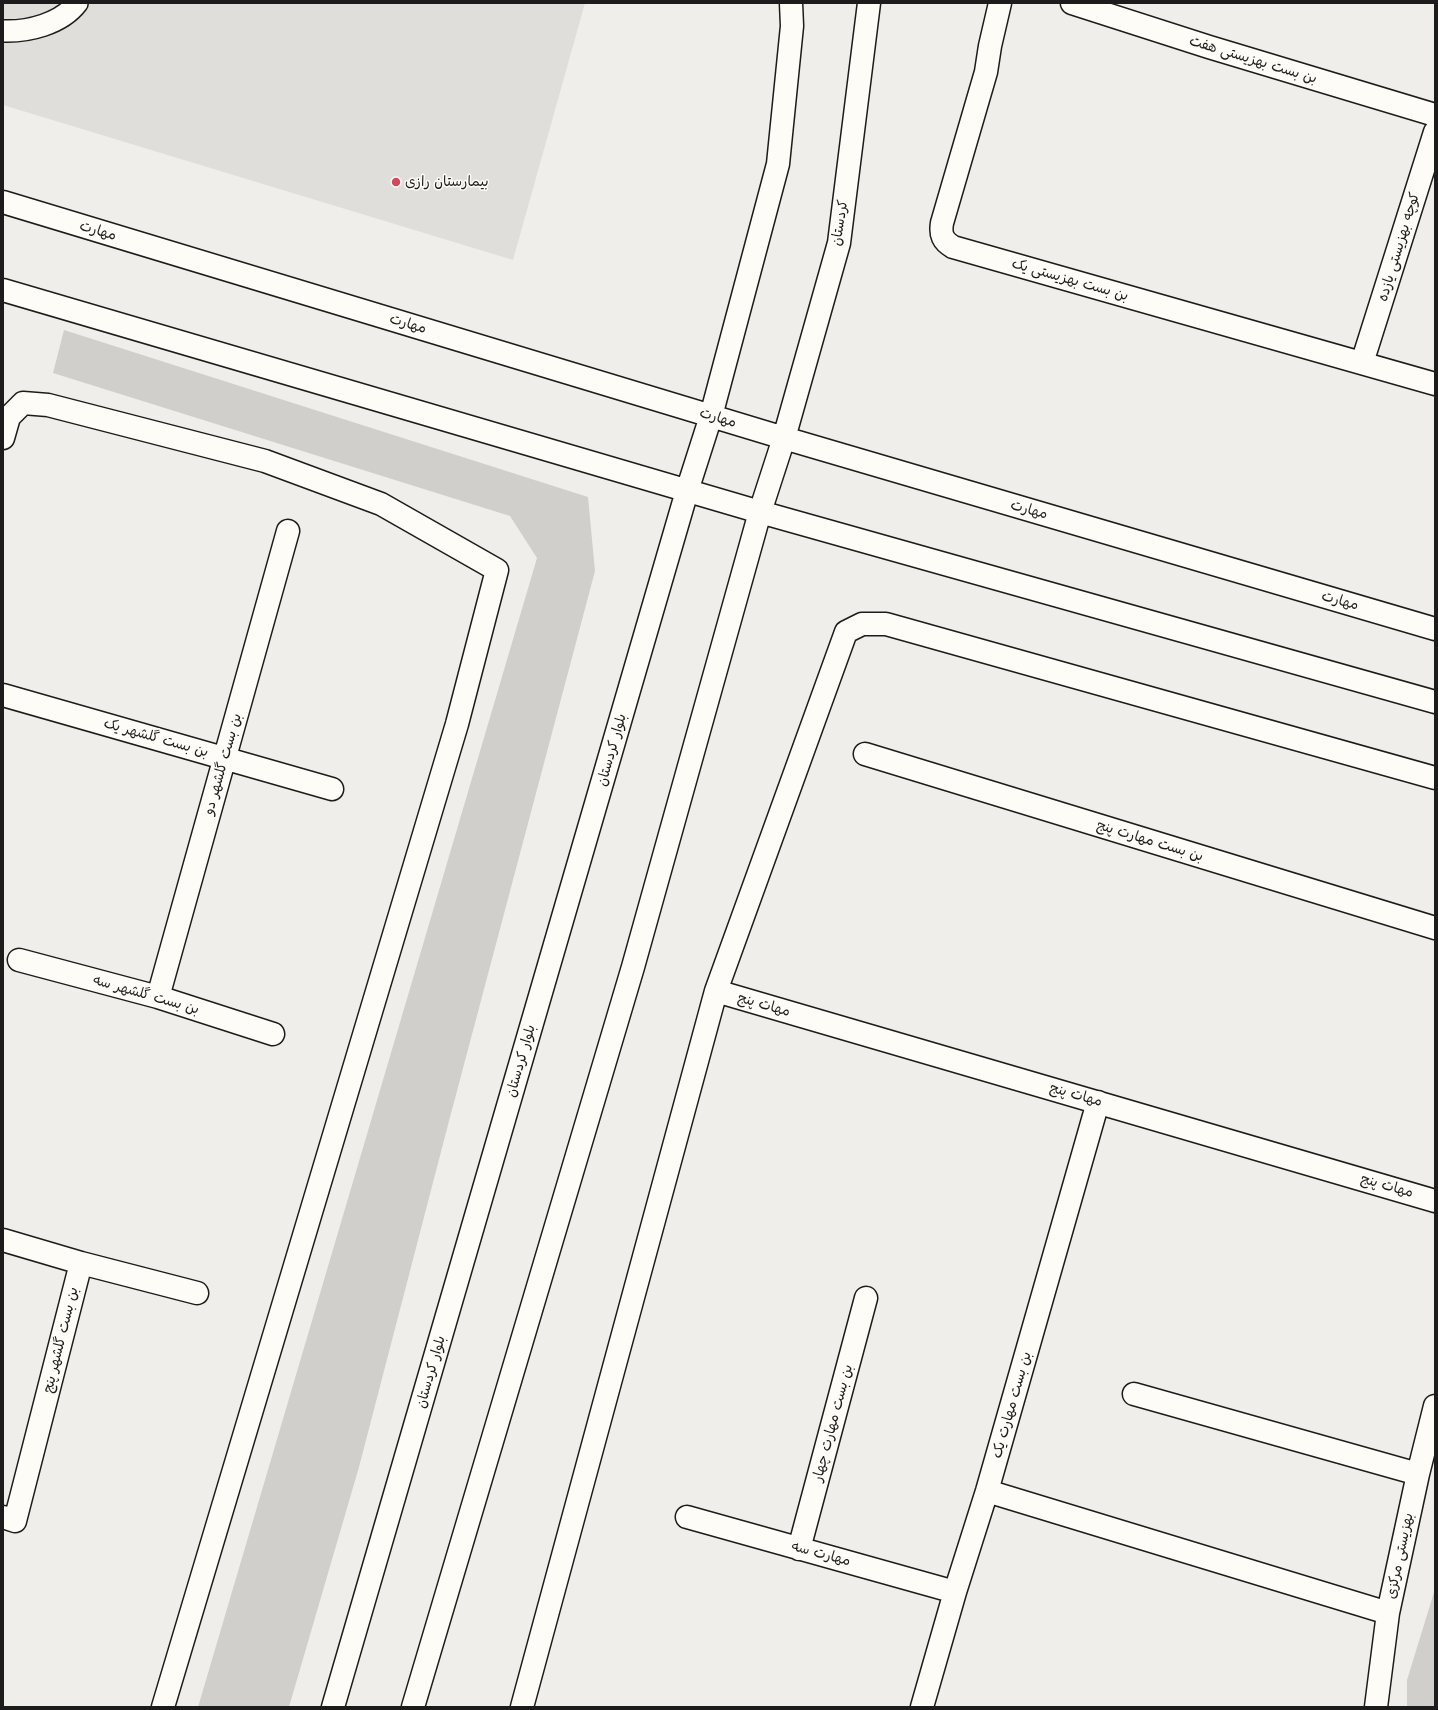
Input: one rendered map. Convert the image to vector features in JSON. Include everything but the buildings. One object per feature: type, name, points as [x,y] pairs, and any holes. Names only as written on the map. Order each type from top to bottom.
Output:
[{"type":"street","points":[[711,416],[778,164],[792,26],[791,3]]},
{"type":"street","name":"کردستان","points":[[784,438],[839,243],[869,3]]},
{"type":"street","name":"بن بست بهزیستی یک","points":[[1000,3],[990,46],[986,72],[942,223],[942,236],[945,241],[953,247],[1435,384]]},
{"type":"street","name":"بن بست بهزیستی هفت","points":[[1072,3],[1209,47],[1435,115]]},
{"type":"street","name":"کوچه بهزیستی یازده","points":[[1362,363],[1435,132]]},
{"type":"street","name":"مهارت","points":[[3,202],[784,438],[1435,629]]},
{"type":"street","points":[[3,290],[687,491],[1435,702]]},
{"type":"street","points":[[3,438],[9,417],[24,403],[48,405],[265,461],[381,504],[496,570],[455,732],[163,1707]]},
{"type":"street","name":"بلوار کردستان","points":[[333,1707],[687,491],[711,416]]},
{"type":"street","points":[[413,1707],[631,974],[760,512],[784,438]]},
{"type":"street","name":"بن بست گلشهر دو","points":[[158,997],[288,531]]},
{"type":"street","points":[[522,1707],[716,991],[846,632],[862,624],[886,624],[1435,778]]},
{"type":"street","name":"بن بست گلشهر یک","points":[[3,695],[332,789]]},
{"type":"street","name":"بن بست مهارت پنج","points":[[865,754],[1435,928]]},
{"type":"street","name":"بن بست گلشهر سه","points":[[18,960],[158,997],[273,1034]]},
{"type":"street","name":"مهات پنج","points":[[716,991],[1435,1201]]},
{"type":"street","name":"بن بست مهارت یک","points":[[922,1707],[955,1592],[988,1491],[1098,1102]]},
{"type":"street","points":[[3,1240],[81,1263],[197,1293]]},
{"type":"street","name":"بن بست گلشهر پنج","points":[[3,1517],[15,1521],[81,1263]]},
{"type":"street","name":"بن بست مهارت چهار","points":[[799,1548],[866,1298]]},
{"type":"street","points":[[1134,1394],[1418,1474]]},
{"type":"street","name":"بهزیستی مرکزی","points":[[1376,1707],[1388,1613],[1418,1474],[1429,1454],[1435,1406]]},
{"type":"street","points":[[988,1491],[1388,1613]]},
{"type":"street","name":"مهارت سه","points":[[687,1517],[955,1592]]},
{"type":"lane","points":[[3,31],[18,31],[52,23],[74,7],[77,3]]},
{"type":"shaded area","name":"بیمارستان رازی","points":[[3,3],[585,3],[513,260],[3,105]]},
{"type":"shaded area","points":[[64,330],[588,497],[595,571],[359,1467],[289,1707],[198,1707],[537,558],[510,516],[53,373]]},
{"type":"shaded area","points":[[1435,1589],[1435,1707],[1407,1707],[1407,1680]]},
{"type":"place","name":"بیمارستان رازی","points":[[396,182]]}]
